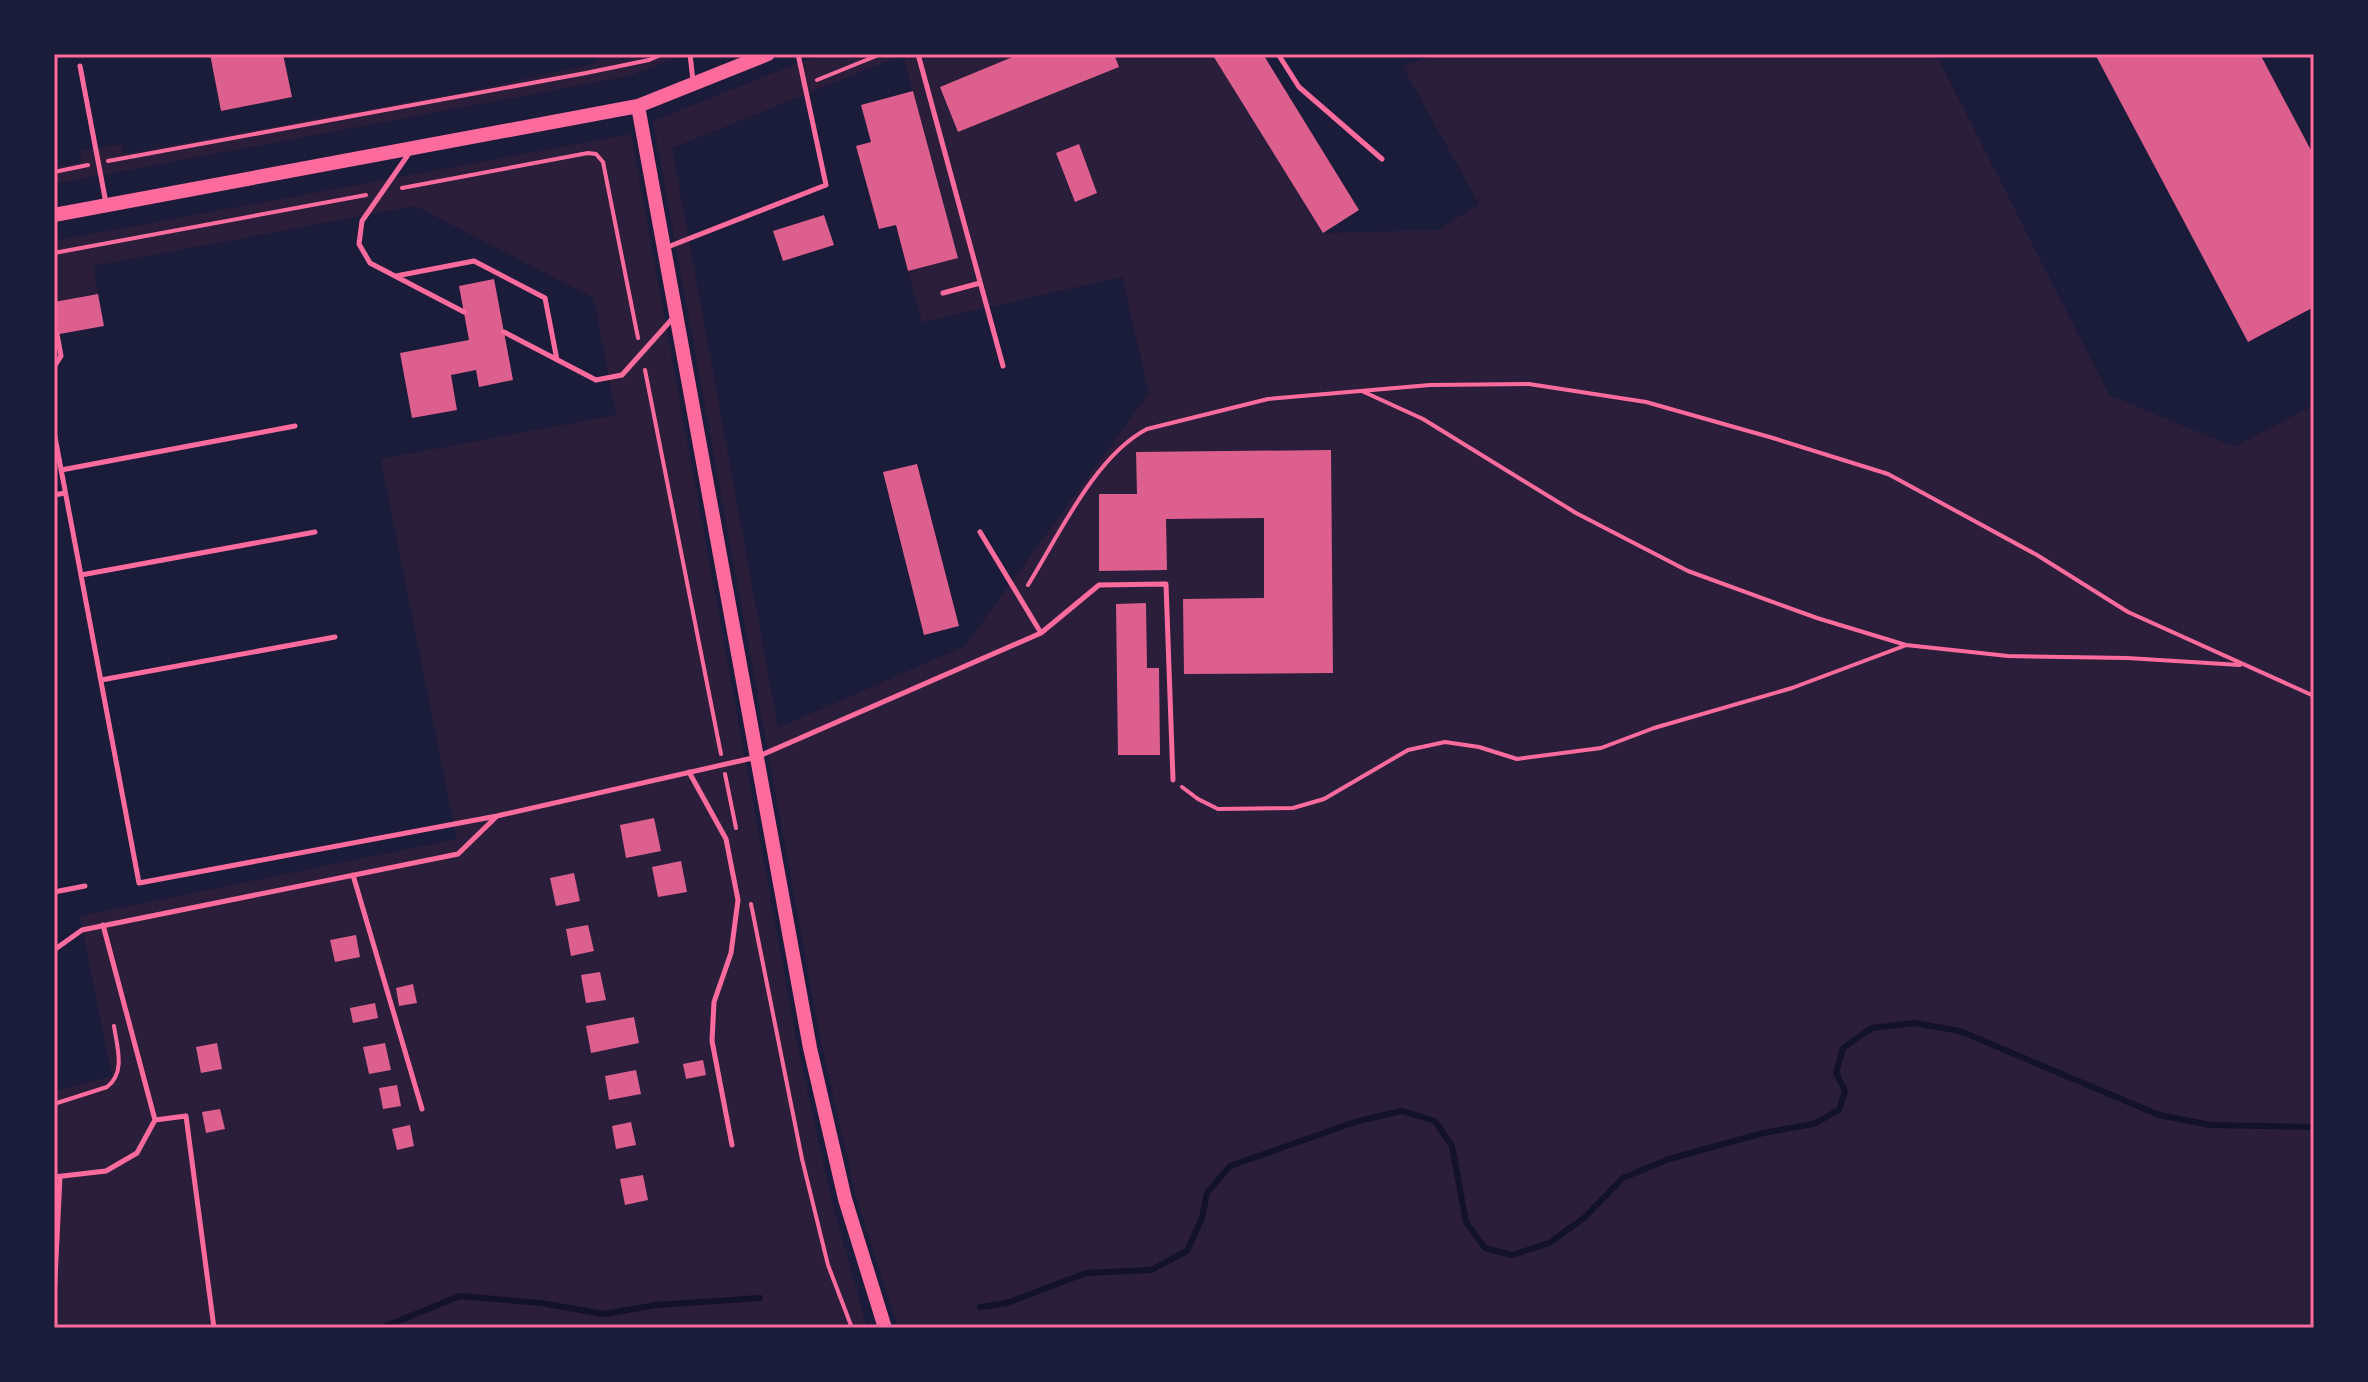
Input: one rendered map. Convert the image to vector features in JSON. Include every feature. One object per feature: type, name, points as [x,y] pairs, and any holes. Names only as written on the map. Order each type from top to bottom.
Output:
[{"type":"street","points":[[54,215],[638,106],[768,54]]},
{"type":"street","points":[[638,106],[814,1063],[845,1199],[885,1328]]},
{"type":"lane","points":[[690,54],[693,84]]},
{"type":"lane","points":[[664,248],[826,185],[798,54]]},
{"type":"lane","points":[[918,54],[1003,366]]},
{"type":"lane","points":[[1278,54],[1299,87],[1382,159]]},
{"type":"lane","points":[[80,66],[107,205]]},
{"type":"lane","points":[[412,148],[362,221],[359,244],[370,263],[464,312]]},
{"type":"lane","points":[[395,276],[474,261],[498,273],[545,298],[557,360]]},
{"type":"lane","points":[[943,293],[980,283]]},
{"type":"lane","points":[[504,332],[596,380],[622,375],[676,315]]},
{"type":"lane","points":[[54,367],[61,356],[57,334]]},
{"type":"lane","points":[[61,470],[295,426]]},
{"type":"lane","points":[[54,432],[139,883],[497,816],[757,757],[1041,633],[1099,585],[1166,584],[1173,780]]},
{"type":"lane","points":[[54,495],[65,493]]},
{"type":"lane","points":[[81,575],[315,532]]},
{"type":"lane","points":[[980,532],[1041,633]]},
{"type":"lane","points":[[101,680],[335,637]]},
{"type":"lane","points":[[689,772],[726,839],[738,900],[731,953],[714,1002],[712,1041],[732,1145]]},
{"type":"lane","points":[[54,950],[82,930],[103,925],[458,854],[497,816]]},
{"type":"lane","points":[[353,875],[422,1109]]},
{"type":"lane","points":[[54,892],[85,886]]},
{"type":"lane","points":[[54,1299],[57,1177],[106,1171],[127,1159],[137,1153],[155,1120],[103,925]]},
{"type":"lane","points":[[155,1120],[186,1116],[214,1328]]},
{"type":"path","points":[[54,172],[586,73],[649,60],[663,54]]},
{"type":"path","points":[[805,84],[881,54]]},
{"type":"path","points":[[54,253],[588,153],[596,154],[603,162],[739,840]]},
{"type":"path","points":[[1020,598],[1105,462],[1131,437],[1147,429],[1268,399],[1430,385],[1529,384],[1646,402],[1888,474],[2037,555],[2128,612],[2314,696]]},
{"type":"path","points":[[1364,392],[1423,419],[1576,513],[1688,571],[1817,618],[1906,645],[2008,656],[2127,658],[2246,665]]},
{"type":"path","points":[[1173,780],[1198,799],[1218,809],[1293,808],[1324,799],[1408,750],[1445,742],[1479,747],[1517,759],[1601,748],[1654,728],[1792,688],[1906,645]]},
{"type":"path","points":[[751,901],[802,1159],[828,1265],[852,1328]]},
{"type":"path","points":[[54,1104],[107,1087],[118,1075],[113,1016],[120,989]]},
{"type":"shaded area","points":[[600,54],[686,54],[629,76],[54,184],[54,167],[82,162],[80,151],[122,144],[124,154],[464,92],[594,64]]},
{"type":"shaded area","points":[[821,54],[1212,54],[1323,233],[1438,230],[1479,204],[1403,67],[1435,54],[1936,54],[2109,395],[2234,447],[2314,405],[2314,1328],[898,1328],[856,1196],[821,1042],[653,121]],"holes":[[[903,55],[958,257],[908,271],[922,322],[1122,277],[1149,393],[965,646],[778,728],[672,148]]]},
{"type":"shaded area","points":[[631,134],[798,1049],[833,1206],[867,1328],[54,1328],[54,1091],[112,1076],[80,916],[457,839],[381,459],[616,415],[594,298],[415,206],[93,266],[98,294],[54,302],[54,241]]},
{"type":"building","points":[[210,54],[283,54],[292,97],[221,111]]},
{"type":"building","points":[[1020,54],[1114,54],[1119,67],[958,132],[940,87]]},
{"type":"building","points":[[1212,54],[1263,54],[1359,210],[1323,233]]},
{"type":"building","points":[[2095,54],[2260,54],[2314,156],[2314,307],[2248,342]]},
{"type":"building","points":[[913,91],[958,258],[908,271],[896,225],[879,229],[856,146],[871,142],[861,105]]},
{"type":"building","points":[[1079,144],[1097,193],[1075,202],[1056,153]]},
{"type":"building","points":[[824,215],[834,245],[783,261],[773,231]]},
{"type":"building","points":[[494,279],[513,380],[479,387],[476,370],[451,375],[457,410],[412,418],[400,353],[469,340],[459,286]]},
{"type":"building","points":[[98,294],[104,326],[54,335],[54,302]]},
{"type":"building","points":[[1331,450],[1333,673],[1184,674],[1183,599],[1264,598],[1264,518],[1166,519],[1167,570],[1099,571],[1099,494],[1137,494],[1136,452]]},
{"type":"building","points":[[917,464],[959,626],[924,635],[883,472]]},
{"type":"building","points":[[1146,603],[1147,668],[1159,668],[1160,755],[1118,755],[1116,604]]},
{"type":"building","points":[[654,818],[661,851],[626,858],[620,825]]},
{"type":"building","points":[[681,861],[687,892],[658,897],[652,867]]},
{"type":"building","points":[[574,873],[580,901],[556,906],[550,878]]},
{"type":"building","points":[[588,925],[594,951],[571,956],[566,929]]},
{"type":"building","points":[[356,935],[360,957],[335,962],[330,940]]},
{"type":"building","points":[[600,972],[606,1000],[586,1003],[581,975]]},
{"type":"building","points":[[413,984],[417,1003],[399,1006],[396,988]]},
{"type":"building","points":[[375,1003],[378,1018],[353,1023],[350,1008]]},
{"type":"building","points":[[634,1017],[639,1043],[591,1053],[586,1026]]},
{"type":"building","points":[[217,1043],[222,1069],[201,1073],[196,1047]]},
{"type":"building","points":[[385,1043],[391,1070],[369,1074],[363,1047]]},
{"type":"building","points":[[703,1060],[706,1075],[686,1079],[683,1064]]},
{"type":"building","points":[[636,1070],[641,1094],[609,1100],[605,1076]]},
{"type":"building","points":[[397,1085],[401,1106],[383,1109],[379,1088]]},
{"type":"building","points":[[220,1109],[225,1129],[206,1133],[202,1112]]},
{"type":"building","points":[[631,1122],[636,1145],[616,1149],[612,1126]]},
{"type":"building","points":[[410,1125],[414,1146],[397,1150],[392,1129]]},
{"type":"building","points":[[643,1175],[648,1200],[625,1205],[620,1179]]},
{"type":"waterway","points":[[980,1307],[1007,1303],[1086,1273],[1151,1270],[1187,1251],[1202,1218],[1207,1193],[1230,1166],[1358,1121],[1402,1111],[1435,1121],[1452,1146],[1466,1222],[1485,1248],[1512,1255],[1549,1243],[1584,1218],[1623,1178],[1669,1159],[1763,1133],[1813,1124],[1839,1110],[1845,1091],[1836,1073],[1843,1048],[1872,1028],[1914,1023],[1960,1031],[2159,1115],[2210,1125],[2314,1127]]},
{"type":"waterway","points":[[381,1328],[460,1296],[541,1303],[604,1314],[656,1305],[760,1298]]}]
